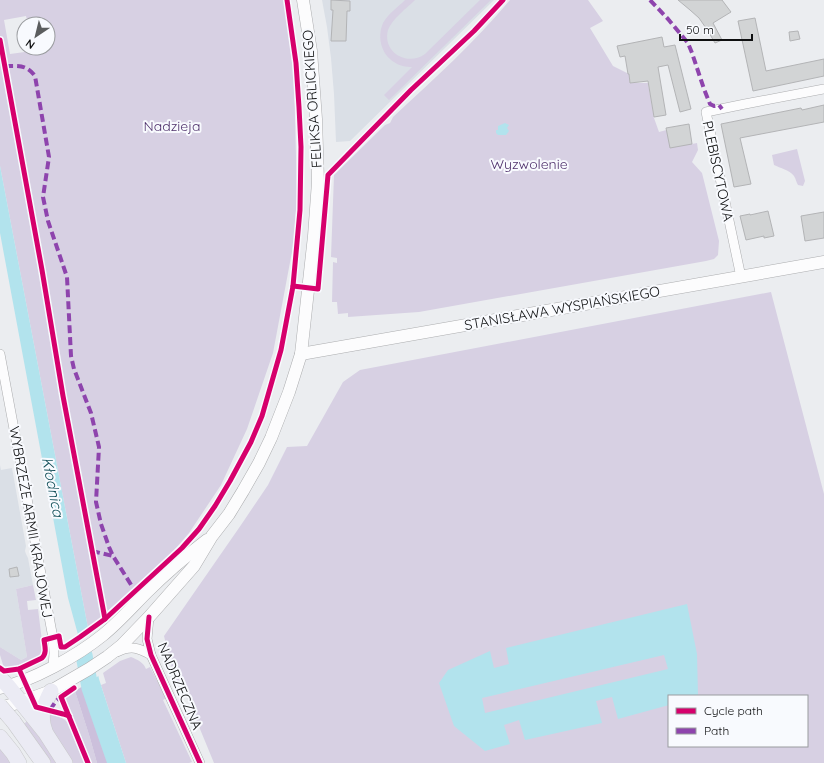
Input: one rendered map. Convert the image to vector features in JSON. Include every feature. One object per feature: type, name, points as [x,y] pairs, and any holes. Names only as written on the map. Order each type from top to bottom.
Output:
[{"type":"main road","points":[[3,684],[21,702],[45,732],[65,763]]},
{"type":"main road","points":[[45,732],[42,718],[44,704],[51,691]]},
{"type":"main road","points":[[0,707],[13,721],[43,763]]},
{"type":"main road","points":[[0,737],[19,763]]},
{"type":"street","name":"FELIKSA ORLICKIEGO","points":[[0,707],[21,702],[51,691],[107,657],[122,645],[194,566],[212,536],[229,514],[243,491],[271,438],[289,392],[300,354],[314,236],[318,182],[317,126],[311,51],[303,0]]},
{"type":"street","name":"PLEBISCYTOWA","points":[[741,277],[706,112],[824,89]]},
{"type":"street","name":"STANISŁAWA WYSPIAŃSKIEGO","points":[[300,354],[824,262]]},
{"type":"street","name":"WYBRZEŻE ARMII KRAJOWEJ","points":[[0,354],[46,602],[54,653],[53,666]]},
{"type":"street","name":"FELIKSA ORLICKIEGO","points":[[3,684],[30,678],[67,659],[102,636],[127,614],[147,592],[184,558],[212,536]]},
{"type":"street","name":"NADRZECZNA","points":[[149,617],[147,639],[151,655],[200,763]]},
{"type":"street","points":[[107,657],[129,648],[141,649],[151,655]]},
{"type":"shaded area","points":[[322,0],[494,0],[350,141],[336,142],[331,58]]},
{"type":"shaded area","points":[[0,465],[1,470],[12,468],[26,546],[25,551],[28,558],[33,585],[16,589],[27,657],[21,660],[0,647]]},
{"type":"shaded area","points":[[91,681],[113,763],[97,763],[75,691]]},
{"type":"green space","name":"Nadzieja","points":[[0,0],[284,0],[294,77],[297,196],[294,241],[273,353],[247,429],[221,485],[189,533],[164,562],[88,628],[0,166]]},
{"type":"green space","points":[[405,0],[415,0],[390,26],[387,38],[392,51],[404,58],[411,59],[418,58],[425,54],[480,0],[491,0],[389,100],[384,95],[412,67],[398,64],[390,59],[381,45],[380,34],[383,23]]},
{"type":"green space","name":"Wyzwolenie","points":[[510,0],[588,0],[603,21],[590,28],[613,66],[629,74],[630,83],[648,83],[654,118],[659,132],[689,124],[692,144],[697,143],[698,150],[692,162],[702,173],[719,241],[718,255],[714,259],[706,261],[419,312],[348,317],[348,313],[338,314],[337,302],[332,302],[333,262],[337,263],[337,258],[331,257],[334,175],[385,125],[390,123],[393,117],[468,46]]},
{"type":"green space","points":[[797,149],[805,181],[803,186],[798,185],[794,176],[790,172],[774,165],[772,155]]},
{"type":"green space","points":[[771,292],[824,494],[824,763],[214,763],[186,695],[174,677],[164,636],[268,485],[287,447],[307,446],[343,382],[360,370]]},
{"type":"green space","points":[[33,585],[36,600],[27,601],[28,610],[38,609],[43,653],[21,666],[4,668],[0,655],[0,647],[21,660],[27,657],[16,589]]},
{"type":"green space","points":[[131,657],[142,663],[146,669],[150,667],[166,698],[163,700],[192,762],[126,763],[101,685],[106,683],[103,673],[120,661]]},
{"type":"green space","points":[[75,691],[97,763],[90,763],[65,699]]},
{"type":"green space","points":[[48,714],[62,718],[69,724],[85,763],[71,763],[50,726]]},
{"type":"green space","points":[[29,719],[58,763],[50,763],[24,724]]},
{"type":"green space","points":[[0,747],[11,763],[0,763]]},
{"type":"water","points":[[505,123],[509,125],[507,128],[509,131],[506,135],[498,135],[496,130],[498,130],[498,126]]},
{"type":"water","points":[[0,166],[88,628],[99,679],[126,763],[113,763],[68,598],[0,233]]},
{"type":"water","points":[[687,604],[697,654],[698,695],[668,695],[668,705],[618,719],[612,697],[596,701],[602,723],[525,740],[519,720],[504,725],[510,744],[485,751],[454,726],[439,683],[448,670],[490,651],[494,668],[509,664],[506,648]],"holes":[[[664,655],[668,669],[485,713],[482,698]]]},
{"type":"pier","points":[[89,626],[100,675],[89,682],[76,636]]},
{"type":"building","points":[[331,0],[350,1],[350,11],[347,11],[346,41],[331,41],[333,10],[331,10]]},
{"type":"building","points":[[678,0],[722,0],[731,12],[713,23],[722,40],[715,43],[699,18]]},
{"type":"building","points":[[755,18],[766,71],[824,59],[824,76],[753,91],[738,21]]},
{"type":"building","points":[[798,31],[800,39],[790,41],[789,32]]},
{"type":"building","points":[[662,37],[664,47],[675,45],[691,109],[680,112],[668,65],[658,67],[666,115],[654,117],[648,81],[630,83],[625,56],[620,57],[617,46]]},
{"type":"building","points":[[824,105],[824,122],[740,138],[751,184],[734,187],[721,124],[801,108],[802,110]]},
{"type":"building","points":[[689,124],[692,144],[670,148],[666,128]]},
{"type":"building","points":[[768,211],[774,236],[764,238],[764,236],[746,240],[740,216]]},
{"type":"building","points":[[824,212],[824,238],[805,241],[801,216]]},
{"type":"building","points":[[17,567],[19,576],[10,577],[9,569]]},
{"type":"waterway","name":"Kłodnica","points":[[84,655],[90,688],[116,763]]},
{"type":"marked path","points":[[650,0],[688,43],[710,104],[714,106],[719,105],[722,109]]},
{"type":"marked path","points":[[5,66],[18,66],[25,68],[32,72],[35,76],[49,157],[43,197],[48,221],[67,277],[71,356],[74,369],[91,413],[99,447],[96,502],[101,524],[109,547],[135,591]]},
{"type":"marked path","points":[[92,551],[113,556]]},
{"type":"marked path","points":[[50,710],[56,701],[61,697]]},
{"type":"cycle path","points":[[0,668],[4,671],[19,669],[44,656],[44,640],[59,636],[61,647],[65,647],[105,619],[182,548],[199,529],[230,481],[251,442],[262,416],[281,350],[293,286],[300,210],[301,147],[299,107],[296,63],[287,0]]},
{"type":"cycle path","points":[[293,286],[318,289],[328,175],[411,90],[474,31],[503,0]]},
{"type":"cycle path","points":[[0,40],[42,270],[63,396],[105,619]]},
{"type":"cycle path","points":[[149,617],[147,639],[151,655],[200,763]]},
{"type":"cycle path","points":[[19,669],[36,707],[69,716]]},
{"type":"cycle path","points":[[74,688],[61,697],[88,763]]}]
